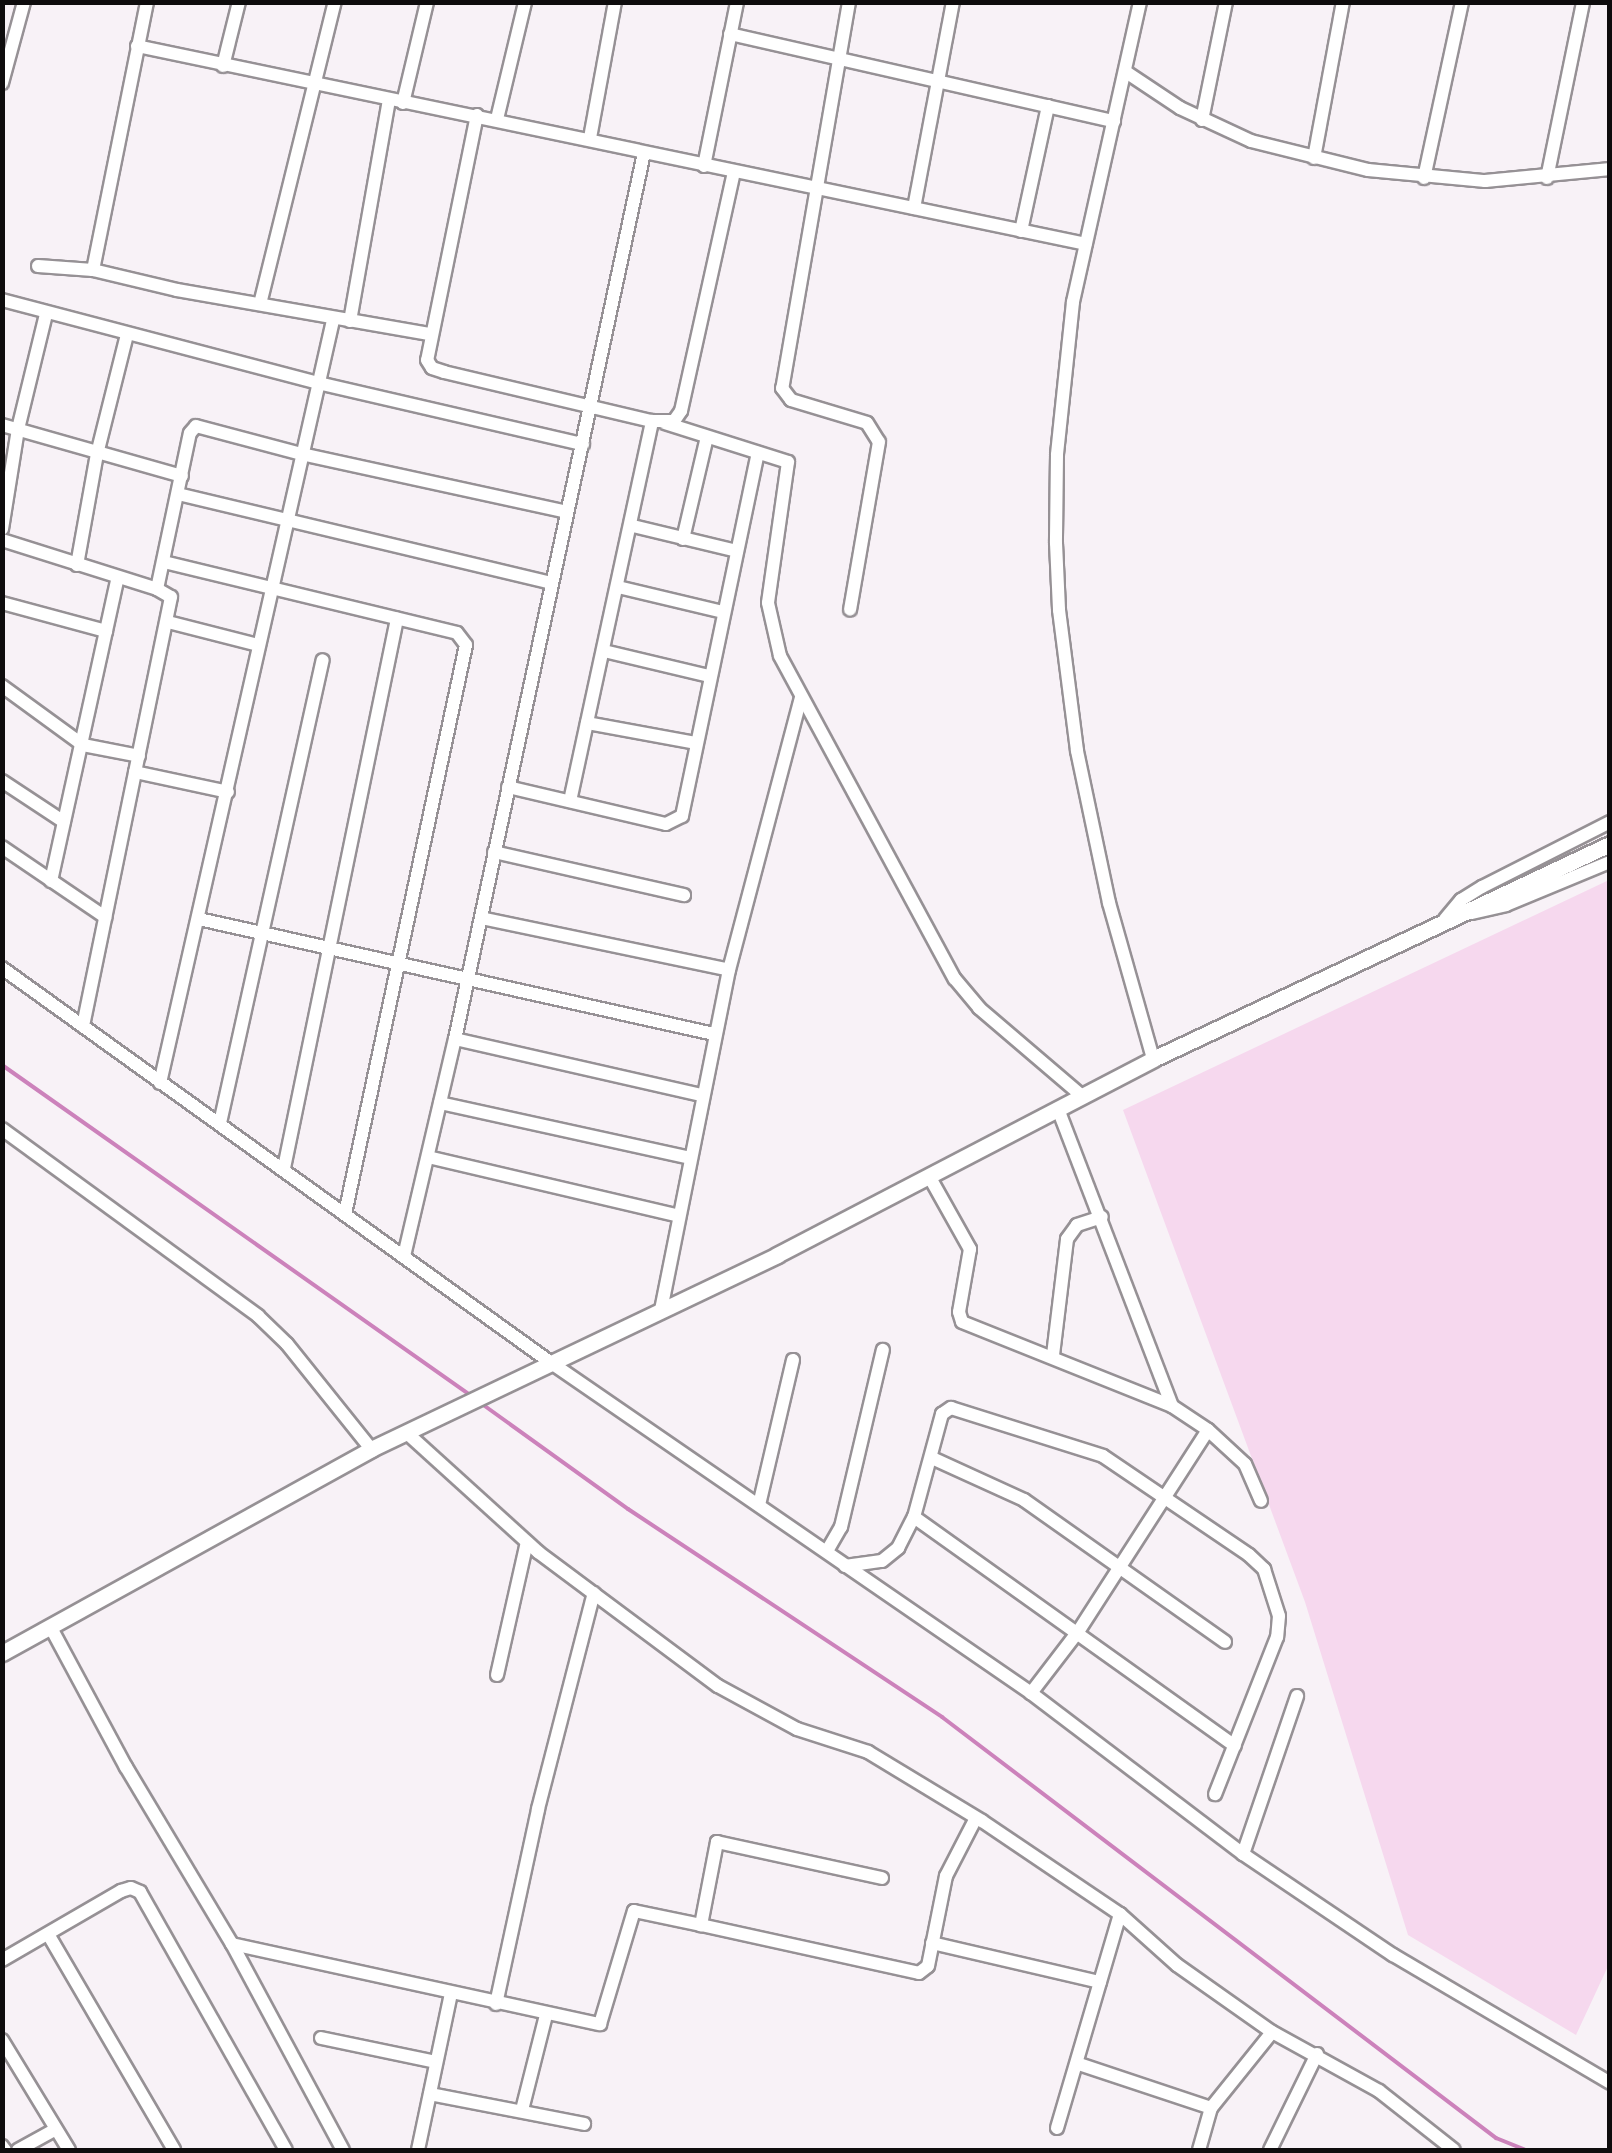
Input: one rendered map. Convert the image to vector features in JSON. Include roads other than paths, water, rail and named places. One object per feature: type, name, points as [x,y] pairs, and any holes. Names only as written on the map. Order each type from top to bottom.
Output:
[{"type":"main road","points":[[2,1654],[371,1449],[661,1310],[1153,1059],[1610,844]]},
{"type":"street","points":[[2,83],[24,2]]},
{"type":"street","points":[[93,270],[147,2]]},
{"type":"street","points":[[224,66],[239,2]]},
{"type":"street","points":[[260,304],[335,2]]},
{"type":"street","points":[[350,321],[396,101],[426,2]]},
{"type":"street","points":[[497,119],[525,2]]},
{"type":"street","points":[[590,138],[615,2]]},
{"type":"street","points":[[704,166],[737,2]]},
{"type":"street","points":[[849,2],[782,388],[790,400],[867,423],[876,430],[880,442],[850,610]]},
{"type":"street","points":[[914,208],[954,2]]},
{"type":"street","points":[[1140,2],[1086,244],[1064,367],[1057,455],[1059,610],[1077,752],[1109,903],[1153,1059]]},
{"type":"street","points":[[1202,120],[1226,2]]},
{"type":"street","points":[[1314,158],[1343,2]]},
{"type":"street","points":[[1424,178],[1462,2]]},
{"type":"street","points":[[1548,178],[1584,2]]},
{"type":"street","points":[[730,34],[1114,121]]},
{"type":"street","points":[[137,46],[1086,244]]},
{"type":"street","points":[[1126,72],[1202,120],[1250,140],[1314,158],[1424,178],[1548,178],[1610,169]]},
{"type":"street","points":[[1021,231],[1048,106]]},
{"type":"street","points":[[477,115],[426,360],[432,368],[659,422],[783,458],[790,469],[768,603],[780,656],[954,979],[979,1008],[1080,1095]]},
{"type":"street","points":[[404,1256],[455,1039],[644,153]]},
{"type":"street","points":[[659,422],[674,421],[681,411],[734,172]]},
{"type":"street","points":[[38,266],[93,270],[333,320],[429,334]]},
{"type":"street","points":[[2,300],[318,383],[583,444]]},
{"type":"street","points":[[2,529],[18,429],[46,314]]},
{"type":"street","points":[[160,1083],[333,320]]},
{"type":"street","points":[[78,565],[96,454],[126,335]]},
{"type":"street","points":[[570,801],[659,422]]},
{"type":"street","points":[[2,425],[182,476]]},
{"type":"street","points":[[157,589],[190,433],[196,426],[301,454],[567,512]]},
{"type":"street","points":[[683,540],[707,437]]},
{"type":"street","points":[[508,787],[673,824],[682,816],[758,453]]},
{"type":"street","points":[[178,494],[551,582]]},
{"type":"street","points":[[633,526],[737,551]]},
{"type":"street","points":[[2,540],[157,589],[170,597],[84,1026]]},
{"type":"street","points":[[164,562],[457,633],[466,645],[346,1214]]},
{"type":"street","points":[[52,881],[118,577]]},
{"type":"street","points":[[618,587],[723,612]]},
{"type":"street","points":[[2,603],[106,631]]},
{"type":"street","points":[[284,1168],[397,619]]},
{"type":"street","points":[[168,622],[258,646]]},
{"type":"street","points":[[604,651],[709,676]]},
{"type":"street","points":[[220,1123],[323,660]]},
{"type":"street","points":[[2,686],[82,745],[139,756]]},
{"type":"street","points":[[661,1310],[714,1034],[802,698]]},
{"type":"street","points":[[587,723],[696,743]]},
{"type":"street","points":[[134,772],[228,792]]},
{"type":"street","points":[[2,781],[64,822]]},
{"type":"street","points":[[1446,919],[1462,900],[1482,887],[1610,822]]},
{"type":"street","points":[[2,847],[105,918]]},
{"type":"street","points":[[494,852],[684,894]]},
{"type":"street","points":[[1446,919],[1506,906],[1610,862]]},
{"type":"street","points":[[480,918],[729,970]]},
{"type":"street","points":[[200,919],[714,1034]]},
{"type":"street","points":[[2,968],[550,1362],[1031,1693],[1242,1854],[1393,1955],[1610,2083]]},
{"type":"street","points":[[455,1039],[702,1094]]},
{"type":"street","points":[[440,1103],[690,1158]]},
{"type":"street","points":[[1058,1109],[1172,1406]]},
{"type":"street","points":[[3,1132],[258,1316],[287,1344],[371,1449]]},
{"type":"street","points":[[428,1157],[678,1216]]},
{"type":"street","points":[[929,1176],[970,1249],[959,1317],[1172,1406],[1208,1430],[1245,1464],[1262,1502]]},
{"type":"street","points":[[1053,1355],[1067,1238],[1077,1225],[1102,1216]]},
{"type":"street","points":[[827,1552],[841,1527],[883,1350]]},
{"type":"street","points":[[759,1506],[792,1360]]},
{"type":"street","points":[[845,1566],[892,1556],[914,1516],[942,1414],[955,1408],[1103,1456],[1259,1563],[1279,1616],[1277,1636],[1215,1794]]},
{"type":"street","points":[[415,1430],[528,1542],[718,1686],[796,1730],[868,1752],[976,1818],[1120,1914],[1177,1965],[1272,2032],[1317,2054],[1378,2092],[1454,2150]]},
{"type":"street","points":[[1031,1693],[1077,1633],[1208,1430]]},
{"type":"street","points":[[932,1458],[1024,1500],[1225,1642]]},
{"type":"street","points":[[914,1516],[1235,1746]]},
{"type":"street","points":[[497,1676],[528,1542]]},
{"type":"street","points":[[496,2004],[538,1809],[594,1593]]},
{"type":"street","points":[[52,1628],[126,1766],[232,1944],[343,2150]]},
{"type":"street","points":[[1242,1854],[1297,1696]]},
{"type":"street","points":[[232,1944],[590,2024],[603,2021],[634,1911],[913,1973],[928,1966],[946,1876],[976,1818]]},
{"type":"street","points":[[701,1925],[717,1842],[882,1878]]},
{"type":"street","points":[[2,1960],[121,1891],[131,1888],[140,1892],[286,2150]]},
{"type":"street","points":[[1057,2128],[1080,2064],[1120,1914]]},
{"type":"street","points":[[48,1934],[174,2150]]},
{"type":"street","points":[[932,1943],[1100,1982]]},
{"type":"street","points":[[418,2150],[451,1994]]},
{"type":"street","points":[[522,2110],[546,2014]]},
{"type":"street","points":[[1199,2150],[1211,2108],[1272,2032]]},
{"type":"street","points":[[322,2038],[436,2062]]},
{"type":"street","points":[[2,2040],[69,2150]]},
{"type":"street","points":[[1270,2150],[1317,2054]]},
{"type":"street","points":[[1080,2064],[1211,2108]]},
{"type":"street","points":[[430,2094],[584,2124]]},
{"type":"street","points":[[18,2150],[56,2129]]},
{"type":"waterway","points":[[2,1065],[470,1395]]},
{"type":"waterway","points":[[482,1404],[628,1509],[942,1717],[1496,2138],[1526,2150]]}]
